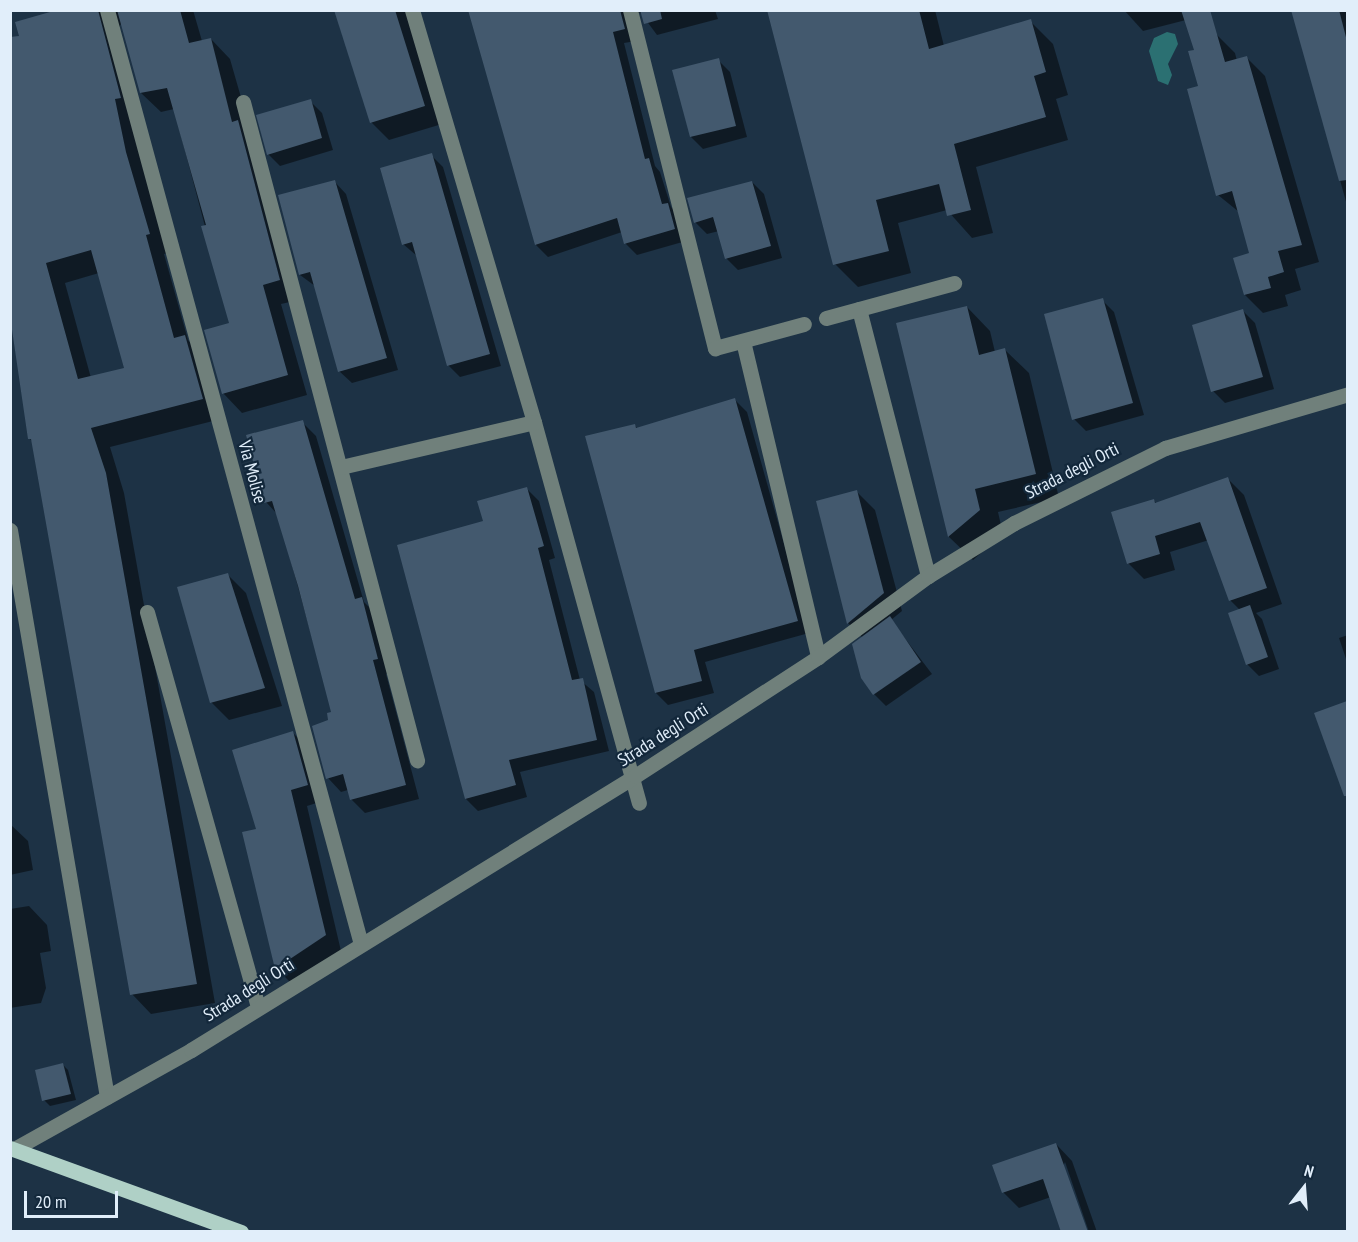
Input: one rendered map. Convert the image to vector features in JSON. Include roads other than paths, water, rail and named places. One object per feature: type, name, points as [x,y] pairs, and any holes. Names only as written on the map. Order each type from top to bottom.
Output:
[{"type":"main road","points":[[12,1149],[241,1232]]},
{"type":"street","name":"Via Molise","points":[[106,10],[361,944]]},
{"type":"street","points":[[412,10],[534,422],[635,776],[639,803]]},
{"type":"street","points":[[630,10],[715,348],[804,324]]},
{"type":"street","points":[[243,102],[417,760]]},
{"type":"street","points":[[826,318],[954,283]]},
{"type":"street","points":[[859,309],[927,576]]},
{"type":"street","points":[[743,341],[818,657]]},
{"type":"street","name":"Strada degli Orti","points":[[12,1149],[107,1097],[258,1008],[635,776],[818,657],[927,576],[1014,523],[1150,454],[1208,433],[1347,394]]},
{"type":"street","points":[[341,467],[534,422]]},
{"type":"street","points":[[10,530],[107,1097]]},
{"type":"street","points":[[147,612],[258,1008]]}]
